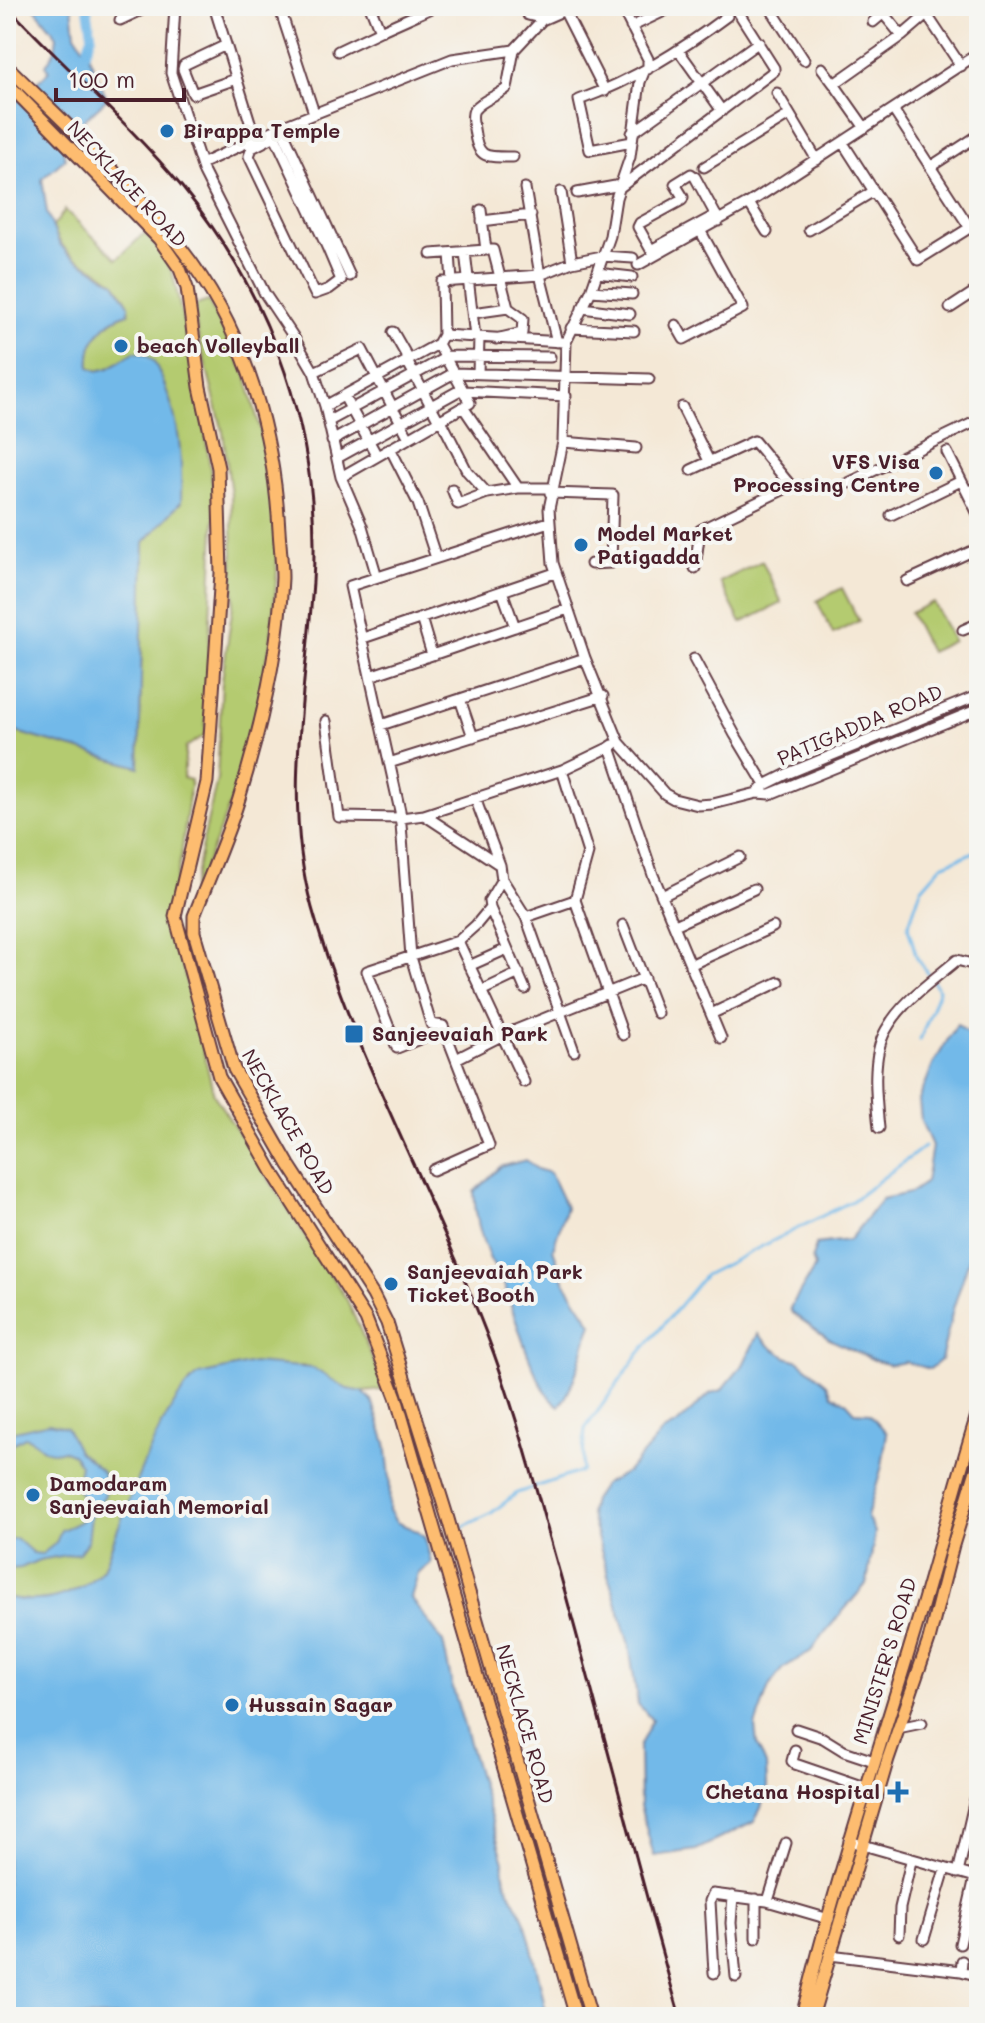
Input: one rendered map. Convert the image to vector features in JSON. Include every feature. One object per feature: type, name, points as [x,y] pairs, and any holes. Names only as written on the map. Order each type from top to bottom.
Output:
[{"type":"main road","name":"NECKLACE ROAD","points":[[9,68],[157,217],[203,279],[243,358],[268,434],[276,481],[282,577],[272,663],[240,795],[194,916],[194,932],[234,1069],[289,1165],[382,1313],[448,1519],[591,2017]]},
{"type":"main road","name":"NECKLACE ROAD","points":[[6,82],[159,239],[180,269],[187,288],[200,387],[218,468],[221,573],[207,782],[175,916],[219,1077],[275,1176],[366,1319],[396,1397],[576,2017]]},
{"type":"main road","points":[[187,288],[203,279]]},
{"type":"main road","points":[[175,916],[194,916]]},
{"type":"main road","points":[[219,1077],[234,1069]]},
{"type":"main road","points":[[366,1319],[382,1313]]},
{"type":"main road","name":"MINISTER'S ROAD","points":[[802,2017],[849,1841],[914,1635],[979,1409]]},
{"type":"main road","name":"MINISTER'S ROAD","points":[[812,2017],[898,1728],[929,1640],[953,1545],[979,1461]]},
{"type":"street","points":[[120,20],[150,6]]},
{"type":"street","points":[[175,6],[171,73],[201,164],[265,294],[314,372],[341,477],[362,526],[377,577]]},
{"type":"street","points":[[214,6],[255,138]]},
{"type":"street","points":[[279,6],[314,113]]},
{"type":"street","points":[[370,6],[380,31]]},
{"type":"street","points":[[338,51],[436,6]]},
{"type":"street","points":[[526,6],[528,15],[544,19]]},
{"type":"street","points":[[549,375],[550,357],[571,328],[591,291],[610,236],[632,138],[640,82],[646,71],[648,59],[621,6]]},
{"type":"street","points":[[631,27],[675,6]]},
{"type":"street","points":[[723,6],[727,16]]},
{"type":"street","points":[[769,6],[804,60]]},
{"type":"street","points":[[834,84],[902,36],[937,6]]},
{"type":"street","points":[[513,157],[489,157],[479,152],[472,115],[477,107],[507,88],[514,50],[544,19],[569,8],[605,91]]},
{"type":"street","points":[[577,193],[620,187],[774,71],[759,42],[740,8],[646,71],[579,100],[590,150],[632,138],[759,42]]},
{"type":"street","points":[[873,22],[881,9],[902,36]]},
{"type":"street","points":[[927,15],[961,66]]},
{"type":"street","points":[[226,45],[184,65],[183,69],[193,94],[236,79]]},
{"type":"street","points":[[201,164],[314,113],[452,59],[514,50]]},
{"type":"street","points":[[679,51],[722,111]]},
{"type":"street","points":[[653,254],[749,203],[979,53]]},
{"type":"street","points":[[822,68],[865,128]]},
{"type":"street","points":[[777,93],[817,160]]},
{"type":"street","points":[[843,143],[918,260],[975,225],[930,167],[894,111]]},
{"type":"street","points":[[704,167],[789,115]]},
{"type":"street","points":[[276,131],[331,245],[350,276]]},
{"type":"street","points":[[276,131],[252,148],[249,156],[315,294],[341,280],[331,245]]},
{"type":"street","points":[[930,167],[979,135]]},
{"type":"street","points":[[653,254],[638,225],[682,200],[675,184],[691,174],[718,218]]},
{"type":"street","points":[[525,188],[540,275],[566,376],[563,442],[551,490],[549,522],[555,573],[585,658],[603,696],[662,896],[721,1038]]},
{"type":"street","points":[[809,230],[874,191]]},
{"type":"street","points":[[561,192],[572,262]]},
{"type":"street","points":[[749,203],[767,232]]},
{"type":"street","points":[[481,210],[486,250]]},
{"type":"street","points":[[482,221],[531,215]]},
{"type":"street","points":[[341,477],[470,403],[445,357],[440,340],[442,282],[540,275],[572,262],[602,256],[636,262],[701,232],[718,218]]},
{"type":"street","points":[[676,325],[684,339],[743,308],[701,232]]},
{"type":"street","points":[[431,254],[493,250],[508,308],[523,319],[522,333],[496,339]]},
{"type":"street","points":[[465,252],[477,337],[478,373]]},
{"type":"street","points":[[450,253],[452,282]]},
{"type":"street","points":[[597,273],[632,277]]},
{"type":"street","points":[[950,308],[979,289]]},
{"type":"street","points":[[591,291],[632,294]]},
{"type":"street","points":[[473,313],[508,308]]},
{"type":"street","points":[[582,308],[630,314]]},
{"type":"street","points":[[571,328],[634,331]]},
{"type":"street","points":[[393,332],[467,471],[487,493]]},
{"type":"street","points":[[325,406],[440,340],[477,337],[558,342]]},
{"type":"street","points":[[513,374],[515,340]]},
{"type":"street","points":[[314,372],[362,349],[409,438]]},
{"type":"street","points":[[329,421],[445,357],[550,357]]},
{"type":"street","points":[[332,441],[454,373],[649,379]]},
{"type":"street","points":[[337,458],[462,390],[566,396]]},
{"type":"street","points":[[344,396],[377,456]]},
{"type":"street","points":[[463,407],[518,488]]},
{"type":"street","points":[[682,407],[709,461]]},
{"type":"street","points":[[695,568],[700,530],[791,486],[840,487],[979,420]]},
{"type":"street","points":[[691,470],[754,441],[791,486]]},
{"type":"street","points":[[563,442],[636,448]]},
{"type":"street","points":[[390,448],[418,503],[436,558]]},
{"type":"street","points":[[947,452],[979,516]]},
{"type":"street","points":[[891,515],[961,481]]},
{"type":"street","points":[[967,492],[979,486]]},
{"type":"street","points":[[452,489],[458,504],[487,493],[518,488],[613,495],[611,563],[591,564]]},
{"type":"street","points":[[433,1170],[489,1145],[443,1026],[431,1024],[411,957],[401,818],[350,586],[549,522]]},
{"type":"street","points":[[907,581],[979,548]]},
{"type":"street","points":[[363,638],[555,573]]},
{"type":"street","points":[[502,591],[515,627]]},
{"type":"street","points":[[370,676],[568,609]]},
{"type":"street","points":[[421,618],[432,655]]},
{"type":"street","points":[[963,630],[979,623]]},
{"type":"street","points":[[381,725],[585,658]]},
{"type":"street","points":[[694,659],[765,785]]},
{"type":"street","name":"PATIGADDA ROAD","points":[[757,793],[765,785],[979,695]]},
{"type":"street","points":[[389,763],[603,696]]},
{"type":"street","points":[[460,699],[473,737]]},
{"type":"street","name":"PATIGADDA ROAD","points":[[615,744],[665,794],[698,805],[713,804],[757,793],[770,794],[979,709]]},
{"type":"street","points":[[326,721],[339,817],[401,818],[424,815],[562,770],[615,744]]},
{"type":"street","points":[[869,740],[874,751]]},
{"type":"street","points":[[562,770],[588,853],[575,900],[623,1035]]},
{"type":"street","points":[[475,798],[500,865],[502,879],[526,917],[574,1051]]},
{"type":"street","points":[[424,815],[500,865]]},
{"type":"street","points":[[662,896],[740,857]]},
{"type":"street","points":[[502,879],[489,901],[490,908],[525,989]]},
{"type":"street","points":[[675,925],[754,889]]},
{"type":"street","points":[[526,917],[575,900]]},
{"type":"street","points":[[422,1038],[397,1048],[367,971],[458,941],[490,908]]},
{"type":"street","points":[[623,925],[657,1013]]},
{"type":"street","points":[[690,965],[773,927]]},
{"type":"street","points":[[458,941],[524,1082]]},
{"type":"street","points":[[469,966],[507,949]]},
{"type":"street","points":[[879,1128],[875,1082],[884,1031],[907,1002],[957,960],[979,966]]},
{"type":"street","points":[[481,991],[519,973]]},
{"type":"street","points":[[456,1059],[501,1036],[644,978]]},
{"type":"street","points":[[711,1014],[779,982]]},
{"type":"street","points":[[898,1728],[922,1723]]},
{"type":"street","points":[[796,1729],[823,1738],[835,1748],[874,1761]]},
{"type":"street","points":[[795,1750],[792,1761],[795,1764],[865,1788]]},
{"type":"street","points":[[958,1873],[979,1782]]},
{"type":"street","points":[[849,1841],[977,1878],[960,1944]]},
{"type":"street","points":[[768,1901],[786,1843]]},
{"type":"street","points":[[899,1935],[900,1908],[911,1861]]},
{"type":"street","points":[[924,1939],[945,1869]]},
{"type":"street","points":[[714,1973],[710,1901],[713,1894],[768,1901],[829,1919]]},
{"type":"street","points":[[733,1896],[731,1923],[736,1977]]},
{"type":"street","points":[[756,1899],[756,1938]]},
{"type":"street","points":[[830,1955],[939,1968],[953,1963],[979,1976]]},
{"type":"green space","points":[[65,210],[117,259],[145,233],[163,254],[173,275],[201,403],[215,503],[205,735],[186,747],[183,778],[191,780],[181,857],[169,911],[214,1095],[347,1300],[386,1389],[352,1391],[302,1366],[191,1381],[162,1424],[103,1569],[71,1592],[32,1600],[6,1597],[6,729],[139,767],[144,542],[181,502],[135,352],[109,368],[98,371],[90,367],[91,348],[99,332],[129,313],[129,305],[115,283],[72,255],[58,239],[53,227]]},
{"type":"green space","points":[[208,301],[246,375],[272,475],[277,572],[271,640],[250,742],[230,804],[192,899],[190,912],[187,912],[217,779],[222,680],[234,598],[231,495],[223,432],[197,331],[194,306]]},
{"type":"green space","points":[[762,561],[782,603],[741,623],[720,582]]},
{"type":"green space","points":[[842,588],[859,621],[833,634],[817,601]]},
{"type":"green space","points":[[933,602],[953,641],[930,652],[910,613]]},
{"type":"water","points":[[33,6],[72,6],[75,34],[88,54],[107,99],[82,122],[73,143],[63,150],[65,159],[42,179],[47,213],[59,243],[68,254],[115,283],[129,305],[128,313],[99,332],[91,348],[90,367],[97,371],[109,368],[134,352],[147,355],[158,368],[170,401],[179,443],[181,502],[144,542],[139,767],[6,729],[6,108],[16,102],[31,81],[35,85],[49,71],[46,65],[55,50],[57,36]]},
{"type":"water","points":[[957,1024],[979,1043],[979,1078],[975,1085],[979,1094],[979,1229],[953,1309],[941,1360],[930,1369],[905,1362],[890,1365],[829,1339],[792,1313],[790,1308],[815,1267],[812,1258],[816,1244],[849,1240],[882,1199],[910,1193],[926,1182],[932,1146],[921,1121],[919,1100],[933,1065]]},
{"type":"water","points":[[526,1160],[537,1169],[550,1173],[566,1207],[553,1249],[565,1283],[592,1324],[574,1380],[559,1406],[541,1384],[534,1368],[503,1280],[486,1250],[476,1208],[474,1192],[500,1167]]},
{"type":"water","points":[[758,1334],[786,1357],[799,1361],[827,1384],[832,1395],[846,1402],[855,1412],[869,1413],[887,1433],[882,1466],[867,1517],[875,1532],[867,1583],[811,1651],[782,1669],[769,1687],[755,1726],[757,1744],[766,1765],[767,1787],[754,1822],[696,1850],[654,1856],[640,1806],[639,1747],[652,1720],[638,1704],[629,1645],[590,1513],[593,1500],[604,1484],[627,1472],[663,1431],[677,1424],[711,1393],[722,1390],[743,1365]]},
{"type":"water","name":"Hussain Sagar","points":[[253,1363],[313,1368],[347,1389],[363,1392],[372,1401],[386,1443],[390,1478],[389,1510],[396,1522],[425,1538],[431,1563],[418,1574],[411,1598],[443,1642],[452,1685],[504,1862],[507,1886],[526,1925],[547,2017],[6,2017],[6,1597],[32,1600],[58,1596],[82,1586],[103,1569],[156,1436],[184,1389],[199,1375]]},
{"type":"water","points":[[49,1423],[66,1427],[78,1451],[102,1471],[105,1495],[91,1516],[88,1541],[79,1553],[11,1569],[6,1565],[6,1540],[16,1538],[33,1553],[42,1554],[56,1543],[61,1530],[86,1515],[86,1504],[76,1488],[80,1465],[73,1455],[63,1450],[46,1451],[25,1437],[12,1444],[6,1458],[6,1433]]},
{"type":"waterway","points":[[82,60],[92,36],[87,6]]},
{"type":"waterway","points":[[920,1040],[939,990],[917,958],[908,927],[921,889],[942,865],[979,850]]},
{"type":"waterway","points":[[455,1535],[517,1493],[582,1471],[585,1429],[639,1354],[705,1275],[852,1201],[924,1147]]},
{"type":"railway","points":[[7,6],[140,140],[182,187],[242,275],[266,323],[285,372],[300,423],[314,528],[313,582],[297,787],[303,868],[312,908],[351,1021],[472,1298],[503,1381],[560,1574],[680,2017]]},
{"type":"place","name":"Birappa Temple","points":[[167,131]]},
{"type":"place","name":"beach Volleyball","points":[[121,346]]},
{"type":"place","name":"VFS Visa Processing Centre","points":[[936,473]]},
{"type":"place","name":"Model Market Patigadda","points":[[581,545]]},
{"type":"place","name":"Sanjeevaiah Park","points":[[354,1034]]},
{"type":"place","name":"Sanjeevaiah Park Ticket Booth","points":[[391,1284]]},
{"type":"place","name":"Damodaram Sanjeevaiah Memorial","points":[[33,1495]]},
{"type":"place","name":"Hussain Sagar","points":[[232,1705]]},
{"type":"place","name":"Chetana Hospital","points":[[898,1792]]}]
